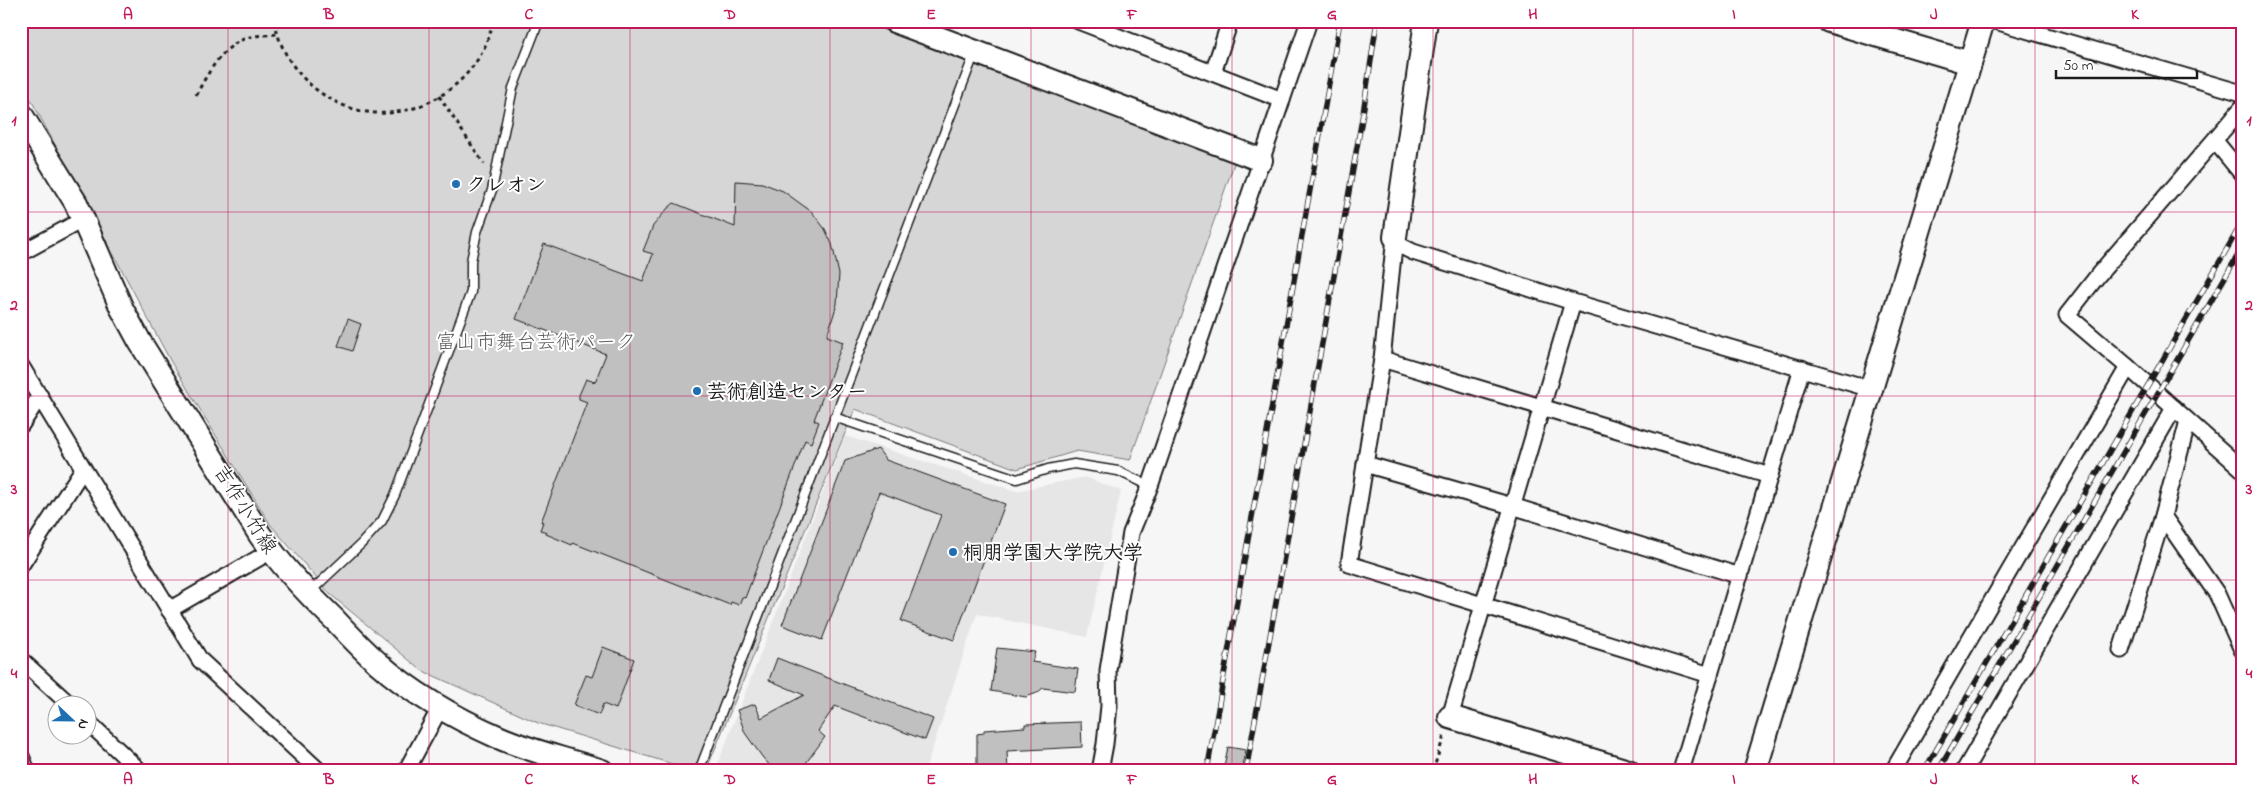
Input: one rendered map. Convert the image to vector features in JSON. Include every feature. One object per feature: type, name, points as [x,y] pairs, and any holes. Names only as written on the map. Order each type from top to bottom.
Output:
[{"type":"street","points":[[894,21],[1261,160]]},
{"type":"street","points":[[1078,21],[1282,100]]},
{"type":"street","points":[[1213,73],[1230,21]]},
{"type":"street","points":[[1100,771],[1109,706],[1108,670],[1131,533],[1150,486],[1309,21]]},
{"type":"street","points":[[1426,21],[1396,237],[1382,359],[1348,564],[1710,675]]},
{"type":"street","points":[[1828,21],[1970,63]]},
{"type":"street","points":[[1755,771],[1983,21]]},
{"type":"street","points":[[1995,21],[2242,93]]},
{"type":"street","points":[[2242,108],[2098,274],[2067,315],[2242,469]]},
{"type":"street","name":"吉作小竹線","points":[[21,114],[76,203],[122,309],[140,342],[271,551],[308,594],[379,664],[440,708],[497,736],[536,752],[556,756],[595,770]]},
{"type":"street","points":[[2215,141],[2242,174]]},
{"type":"street","points":[[21,253],[84,219]]},
{"type":"street","points":[[1396,237],[1401,246],[1412,252],[1573,302],[1872,389]]},
{"type":"street","points":[[1573,302],[1450,717],[1628,771]]},
{"type":"street","points":[[1382,359],[1770,476]]},
{"type":"street","points":[[21,366],[200,660],[319,771]]},
{"type":"street","points":[[1893,771],[2128,367]]},
{"type":"street","points":[[1681,771],[1802,368]]},
{"type":"street","points":[[21,425],[40,396]]},
{"type":"street","points":[[1964,771],[2174,408]]},
{"type":"street","points":[[2121,650],[2162,516],[2188,421]]},
{"type":"street","points":[[1365,464],[1512,506],[1740,576]]},
{"type":"street","points":[[21,565],[83,469]]},
{"type":"street","points":[[2162,516],[2217,594],[2242,650]]},
{"type":"street","points":[[169,610],[271,551]]},
{"type":"street","points":[[21,660],[58,694]]},
{"type":"street","points":[[406,771],[440,708]]},
{"type":"street","points":[[98,731],[140,771]]},
{"type":"street","points":[[21,756],[27,771]]},
{"type":"lane","points":[[308,594],[367,539],[382,521],[396,495],[471,292],[471,261],[477,232],[494,179],[512,88],[539,21]]},
{"type":"lane","points":[[699,771],[975,53]]},
{"type":"lane","points":[[834,417],[1017,479],[1048,468],[1074,464],[1118,471],[1150,486]]},
{"type":"path","points":[[275,21],[277,34],[293,67],[319,93],[352,108],[388,113],[424,105],[456,86],[479,58],[493,21]]},
{"type":"path","points":[[196,95],[209,70],[229,48],[249,38],[277,34]]},
{"type":"path","points":[[439,96],[494,179]]},
{"type":"path","points":[[1433,771],[1450,717]]},
{"type":"shaded area","name":"桐朋学園大学院大学","points":[[845,436],[1016,491],[1085,477],[1121,491],[1087,637],[977,614],[925,771],[715,771]]},
{"type":"green space","name":"富山市舞台芸術パーク","points":[[21,21],[860,21],[1235,161],[1130,460],[1077,451],[1017,469],[855,409],[706,771],[695,771],[538,723],[421,670],[330,594],[270,524],[171,362],[21,81]]},
{"type":"building","name":"芸術創造センター","points":[[736,181],[762,183],[783,191],[812,212],[825,229],[832,244],[839,274],[837,304],[827,336],[843,342],[814,420],[819,422],[811,443],[805,440],[745,598],[742,597],[739,605],[731,602],[730,605],[573,543],[572,545],[540,530],[543,522],[541,522],[587,402],[579,399],[579,395],[586,379],[595,382],[606,354],[516,319],[544,244],[643,281],[653,254],[643,251],[653,226],[667,209],[674,203],[735,227]]},
{"type":"building","points":[[348,319],[361,324],[352,351],[338,346]]},
{"type":"building","points":[[878,449],[886,460],[1005,504],[954,640],[901,621],[941,515],[879,492],[822,640],[782,625],[845,461]]},
{"type":"building","points":[[603,647],[634,659],[616,709],[603,704],[599,715],[574,705],[586,675],[592,677]]},
{"type":"building","points":[[997,648],[1035,652],[1032,662],[1078,669],[1075,692],[1043,688],[1037,693],[1026,697],[991,691]]},
{"type":"building","points":[[777,658],[933,719],[925,740],[835,706],[818,731],[825,737],[800,771],[775,771],[745,733],[737,710],[755,704],[761,718],[804,695],[769,680]]},
{"type":"building","points":[[1081,722],[1082,747],[1007,751],[1008,771],[977,771],[977,734],[984,733],[984,730],[1025,727],[1025,724]]},
{"type":"building","points":[[1228,747],[1246,750],[1242,771],[1223,771]]},
{"type":"railway","points":[[1207,771],[1340,21]]},
{"type":"railway","points":[[1246,771],[1363,113],[1377,21]]},
{"type":"railway","points":[[1924,771],[2242,223]]},
{"type":"railway","points":[[1938,771],[2242,248]]},
{"type":"place","name":"クレオン","points":[[456,184]]},
{"type":"place","name":"芸術創造センター","points":[[697,391]]},
{"type":"place","name":"桐朋学園大学院大学","points":[[953,552]]}]
